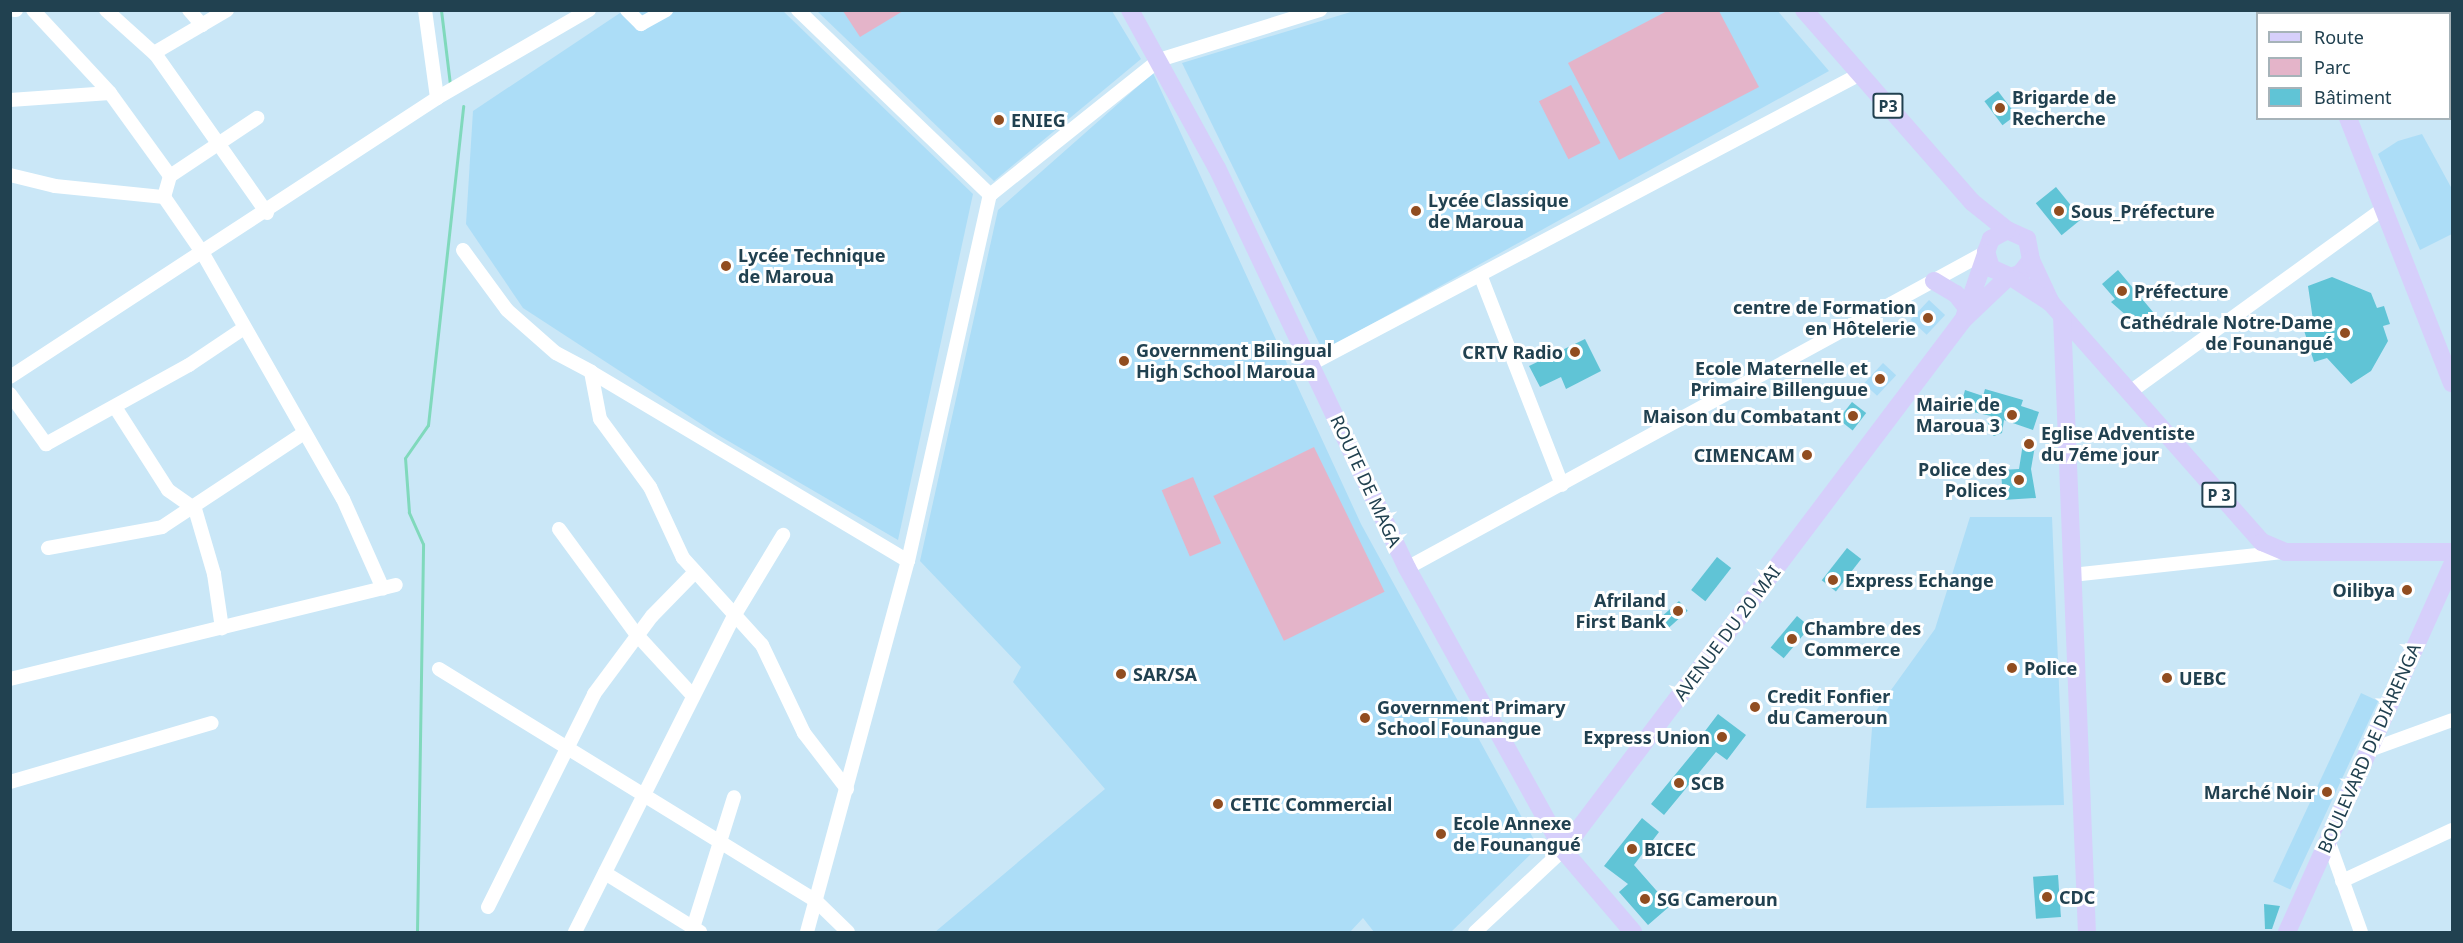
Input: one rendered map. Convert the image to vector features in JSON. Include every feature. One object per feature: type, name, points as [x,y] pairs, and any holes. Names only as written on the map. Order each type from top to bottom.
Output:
[{"type":"main road","name":"ROUTE DE MAGA","points":[[1130,10],[1159,60],[1311,364],[1407,568],[1563,850],[1633,933]]},
{"type":"main road","name":"P3","points":[[1804,10],[1972,202]]},
{"type":"main road","points":[[2349,120],[2452,382]]},
{"type":"main road","points":[[1965,314],[2009,277],[2021,273],[2031,260],[2027,239],[2007,230],[1972,202]]},
{"type":"main road","points":[[1972,202],[1991,268],[2009,277]]},
{"type":"main road","points":[[1965,314],[1987,250],[2007,230]]},
{"type":"main road","name":"P 3","points":[[2031,260],[2056,309]]},
{"type":"main road","name":"P 3","points":[[2009,277],[2056,309],[2254,535],[2285,552],[2452,563]]},
{"type":"main road","points":[[1934,281],[1956,294],[1965,314]]},
{"type":"main road","points":[[2056,309],[2072,575],[2087,933]]},
{"type":"main road","name":"AVENUE DU 20 MAI","points":[[1563,850],[1965,314]]},
{"type":"main road","name":"BOULEVARD DE DIARENGA","points":[[2287,933],[2452,563]]},
{"type":"street","points":[[33,10],[110,93],[170,176]]},
{"type":"street","points":[[106,10],[154,53],[215,143],[267,213]]},
{"type":"street","points":[[189,10],[202,25]]},
{"type":"street","points":[[154,53],[227,10]]},
{"type":"street","points":[[425,10],[437,98]]},
{"type":"street","points":[[10,377],[202,252],[267,213],[437,98],[590,10]]},
{"type":"street","points":[[627,10],[641,24],[666,10]]},
{"type":"street","points":[[798,10],[990,195]]},
{"type":"street","points":[[807,933],[908,561],[990,195],[1159,60],[1320,10]]},
{"type":"street","points":[[1311,364],[1481,277],[1860,74]]},
{"type":"street","points":[[10,100],[110,93]]},
{"type":"street","points":[[164,197],[170,176],[215,143],[257,118]]},
{"type":"street","points":[[10,175],[55,186],[164,197],[202,252],[390,587],[10,679]]},
{"type":"street","points":[[2130,392],[2384,208]]},
{"type":"street","points":[[463,250],[507,310],[556,353],[908,561]]},
{"type":"street","points":[[1407,568],[1987,250]]},
{"type":"street","points":[[1481,277],[1562,485]]},
{"type":"street","points":[[10,394],[43,444],[115,407],[244,328]]},
{"type":"street","points":[[591,372],[600,419],[641,472],[674,544],[694,573],[768,653],[804,732],[847,789]]},
{"type":"street","points":[[115,407],[168,490],[195,509],[214,574],[222,628]]},
{"type":"street","points":[[48,548],[162,526],[195,509],[304,433]]},
{"type":"street","points":[[559,529],[637,635],[693,696]]},
{"type":"street","points":[[575,933],[734,616],[783,535]]},
{"type":"street","points":[[2072,575],[2285,552]]},
{"type":"street","points":[[488,907],[594,694],[637,635],[694,573]]},
{"type":"street","points":[[439,669],[815,900],[848,933]]},
{"type":"street","points":[[2367,751],[2452,720]]},
{"type":"street","points":[[10,782],[212,723]]},
{"type":"street","points":[[605,873],[697,930],[720,840],[734,797]]},
{"type":"street","points":[[2342,881],[2452,830]]},
{"type":"street","points":[[2328,840],[2361,933]]},
{"type":"street","name":"AVENUE DU 20 MAI","points":[[1475,933],[1563,850]]},
{"type":"shaded area","name":"Lycée Classique de Maroua","points":[[1777,10],[1829,71],[1323,351],[1182,63],[1354,11]]},
{"type":"shaded area","name":"Lycée Technique de Maroua","points":[[623,11],[783,11],[973,194],[898,540],[718,435],[523,308],[466,224],[473,111]]},
{"type":"shaded area","name":"ENIEG","points":[[817,11],[1112,11],[1141,59],[994,181]]},
{"type":"shaded area","points":[[1153,73],[1361,524],[1538,847],[1451,932],[1374,932],[1363,918],[1350,932],[935,932],[1105,789],[1013,682],[1021,667],[920,561],[998,210]]},
{"type":"shaded area","points":[[2422,134],[2452,189],[2452,234],[2420,250],[2378,154],[2398,141]]},
{"type":"shaded area","name":"centre de Formation en Hôtelerie","points":[[1929,300],[1945,315],[1927,335],[1911,320]]},
{"type":"shaded area","name":"Ecole Maternelle et Primaire Billenguue","points":[[1883,363],[1896,375],[1877,396],[1864,383]]},
{"type":"shaded area","points":[[1970,517],[2052,517],[2064,805],[1866,808],[1873,715],[1935,629]]},
{"type":"shaded area","name":"Marché Noir","points":[[2361,693],[2378,701],[2290,890],[2273,882]]},
{"type":"green space","points":[[1669,10],[1719,11],[1759,87],[1619,160],[1568,63]]},
{"type":"green space","points":[[843,11],[903,11],[860,37]]},
{"type":"green space","points":[[1571,85],[1601,143],[1568,159],[1539,101]]},
{"type":"green space","points":[[1314,447],[1385,592],[1284,641],[1213,496]]},
{"type":"green space","points":[[1193,477],[1221,543],[1190,557],[1162,490]]},
{"type":"building","name":"Brigarde de Recherche","points":[[1998,91],[2016,115],[2002,125],[1984,101]]},
{"type":"building","name":"Sous_Préfecture","points":[[2056,187],[2082,219],[2062,235],[2036,203]]},
{"type":"building","name":"Préfecture","points":[[2118,270],[2158,318],[2150,325],[2145,318],[2137,325],[2111,302],[2115,299],[2102,284]]},
{"type":"building","name":"Cathédrale Notre-Dame de Founangué","points":[[2332,277],[2371,293],[2377,308],[2384,306],[2390,324],[2383,326],[2388,341],[2371,371],[2351,384],[2327,358],[2314,362],[2302,324],[2313,320],[2308,286]]},
{"type":"building","name":"CRTV Radio","points":[[1585,339],[1601,371],[1566,389],[1561,377],[1540,387],[1529,366]]},
{"type":"building","name":"Mairie de Maroua 3","points":[[1985,389],[2023,400],[2021,406],[2039,412],[2033,430],[2004,420],[2002,433],[1994,436],[1986,430],[1991,416],[1960,409],[1965,390],[1983,396]]},
{"type":"building","name":"Maison du Combatant","points":[[1852,402],[1866,413],[1853,430],[1838,419]]},
{"type":"building","name":"Police des Polices","points":[[2024,437],[2036,440],[2031,469],[2036,498],[2003,500],[2001,470],[2019,469]]},
{"type":"building","points":[[1847,548],[1861,559],[1836,591],[1822,580]]},
{"type":"building","points":[[1717,557],[1731,568],[1705,601],[1691,590]]},
{"type":"building","points":[[1679,601],[1688,611],[1669,627],[1660,618]]},
{"type":"building","name":"Chambre des Commerce","points":[[1797,616],[1810,627],[1784,658],[1771,647]]},
{"type":"building","points":[[1718,714],[1746,735],[1727,760],[1716,752],[1664,815],[1651,804],[1702,742],[1699,739]]},
{"type":"building","points":[[1642,818],[1659,832],[1634,865],[1670,906],[1648,925],[1619,892],[1628,884],[1604,866]]},
{"type":"building","name":"CDC","points":[[2058,875],[2061,917],[2036,919],[2033,877]]},
{"type":"building","points":[[2264,904],[2280,906],[2272,929],[2265,929]]},
{"type":"waterway","points":[[441,10],[450,84]]},
{"type":"waterway","points":[[417,932],[423,544],[409,512],[405,458],[428,425],[463,106]]},
{"type":"place","name":"Brigarde de Recherche","points":[[2000,108]]},
{"type":"place","name":"ENIEG","points":[[999,120]]},
{"type":"place","name":"Lycée Classique de Maroua","points":[[1416,211]]},
{"type":"place","name":"Sous_Préfecture","points":[[2059,211]]},
{"type":"place","name":"Lycée Technique de Maroua","points":[[726,266]]},
{"type":"place","name":"Préfecture","points":[[2122,291]]},
{"type":"place","name":"centre de Formation en Hôtelerie","points":[[1928,318]]},
{"type":"place","name":"Cathédrale Notre-Dame de Founangué","points":[[2345,333]]},
{"type":"place","name":"CRTV Radio","points":[[1575,352]]},
{"type":"place","name":"Government Bilingual High School Maroua","points":[[1124,361]]},
{"type":"place","name":"Ecole Maternelle et Primaire Billenguue","points":[[1880,379]]},
{"type":"place","name":"Mairie de Maroua 3","points":[[2012,415]]},
{"type":"place","name":"Maison du Combatant","points":[[1853,416]]},
{"type":"place","name":"Eglise Adventiste du 7éme jour","points":[[2029,444]]},
{"type":"place","name":"CIMENCAM","points":[[1807,455]]},
{"type":"place","name":"Police des Polices","points":[[2019,480]]},
{"type":"place","name":"Express Echange","points":[[1833,580]]},
{"type":"place","name":"Oilibya","points":[[2407,590]]},
{"type":"place","name":"Afriland First Bank","points":[[1678,611]]},
{"type":"place","name":"Chambre des Commerce","points":[[1792,639]]},
{"type":"place","name":"Police","points":[[2012,668]]},
{"type":"place","name":"SAR/SA","points":[[1121,674]]},
{"type":"place","name":"UEBC","points":[[2167,678]]},
{"type":"place","name":"Credit Fonfier du Cameroun","points":[[1755,707]]},
{"type":"place","name":"Government Primary School Founangue","points":[[1365,718]]},
{"type":"place","name":"Express Union","points":[[1722,737]]},
{"type":"place","name":"SCB","points":[[1679,783]]},
{"type":"place","name":"Marché Noir","points":[[2327,792]]},
{"type":"place","name":"CETIC Commercial","points":[[1218,804]]},
{"type":"place","name":"Ecole Annexe de Founangué","points":[[1441,834]]},
{"type":"place","name":"BICEC","points":[[1632,849]]},
{"type":"place","name":"CDC","points":[[2047,897]]},
{"type":"place","name":"SG Cameroun","points":[[1645,899]]}]
